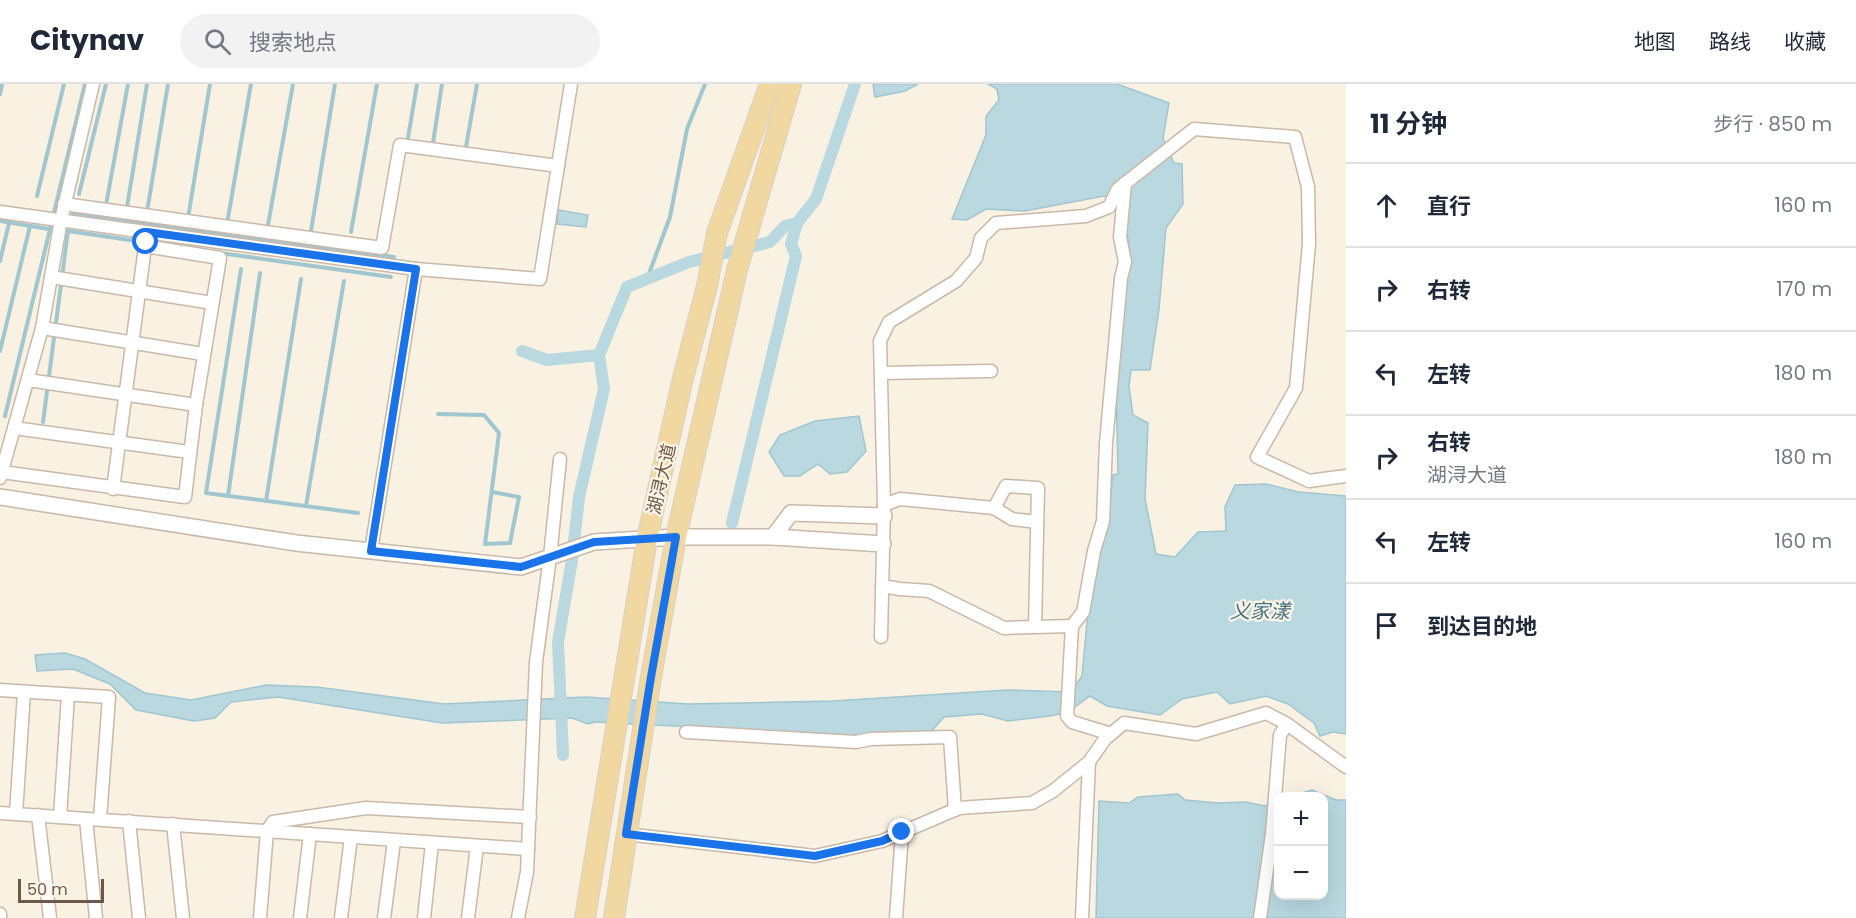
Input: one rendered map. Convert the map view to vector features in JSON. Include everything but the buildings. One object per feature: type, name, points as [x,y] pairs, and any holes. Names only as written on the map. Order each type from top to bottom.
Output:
[{"type":"main road","name":"湖浔大道","points":[[585,918],[648,539],[681,390],[707,286],[717,233],[770,84]]},
{"type":"main road","name":"湖浔大道","points":[[614,918],[651,677],[676,537],[736,270],[790,84]]},
{"type":"street","points":[[93,84],[64,204],[42,328],[1,476],[185,497],[189,452],[220,258],[146,246]]},
{"type":"street","points":[[0,212],[416,269],[540,279],[571,84]]},
{"type":"street","points":[[881,637],[884,510],[880,340],[889,322],[956,281],[976,258],[981,238],[996,223],[1086,216],[1109,207],[1118,189],[1194,129],[1294,137],[1308,187],[1309,244],[1296,388],[1257,457],[1309,481],[1346,476]]},
{"type":"street","points":[[64,204],[382,248],[400,145],[558,166]]},
{"type":"street","points":[[1111,734],[1072,722],[1067,716],[1072,626],[1083,612],[1094,551],[1103,521],[1106,442],[1119,289],[1125,262],[1120,237],[1125,183]]},
{"type":"street","points":[[113,488],[147,232]]},
{"type":"street","points":[[371,551],[416,269]]},
{"type":"street","points":[[51,277],[212,303]]},
{"type":"street","points":[[42,328],[204,354]]},
{"type":"street","points":[[881,373],[991,371]]},
{"type":"street","points":[[27,380],[196,405]]},
{"type":"street","points":[[14,428],[189,452]]},
{"type":"street","points":[[518,918],[527,872],[536,662],[560,459]]},
{"type":"street","points":[[994,508],[1006,486],[1038,488],[1035,627]]},
{"type":"street","points":[[0,497],[296,543],[521,567],[594,542],[676,537],[773,537],[883,544]]},
{"type":"street","points":[[773,537],[791,513],[884,510],[900,499],[994,508],[1012,519],[1037,522]]},
{"type":"street","points":[[882,586],[929,591],[1004,628],[1072,626]]},
{"type":"street","points":[[0,690],[109,698],[100,819]]},
{"type":"street","points":[[16,814],[24,692]]},
{"type":"street","points":[[60,817],[68,695]]},
{"type":"street","points":[[626,834],[815,856],[882,841],[955,810],[1032,803],[1053,791],[1089,762],[1111,734],[1124,723],[1196,734],[1266,713],[1287,724],[1346,767]]},
{"type":"street","points":[[1260,918],[1272,834],[1280,735],[1287,724]]},
{"type":"street","points":[[686,732],[856,742],[871,739],[950,737],[955,810]]},
{"type":"street","points":[[1082,918],[1089,762]]},
{"type":"street","points":[[260,918],[267,831],[273,822],[366,808],[530,817]]},
{"type":"street","points":[[0,813],[528,849]]},
{"type":"street","points":[[38,815],[50,918]]},
{"type":"street","points":[[86,819],[96,918]]},
{"type":"street","points":[[129,821],[139,918]]},
{"type":"street","points":[[173,824],[183,918]]},
{"type":"street","points":[[896,918],[902,832]]},
{"type":"street","points":[[300,918],[310,834]]},
{"type":"street","points":[[341,918],[351,837]]},
{"type":"street","points":[[384,918],[394,841]]},
{"type":"street","points":[[424,918],[432,843]]},
{"type":"street","points":[[468,918],[477,846]]},
{"type":"water","points":[[873,84],[918,84],[905,91],[875,97]]},
{"type":"water","name":"义家漾","points":[[988,84],[1117,84],[1169,103],[1163,138],[1174,163],[1182,164],[1183,204],[1166,228],[1159,309],[1150,370],[1131,370],[1129,386],[1133,415],[1148,423],[1145,499],[1156,554],[1175,557],[1198,532],[1226,531],[1225,507],[1235,485],[1266,484],[1298,492],[1346,496],[1346,734],[1333,732],[1320,736],[1314,723],[1288,704],[1266,696],[1230,704],[1217,692],[1182,699],[1160,715],[1107,706],[1090,696],[1068,712],[1050,716],[1008,721],[982,714],[944,717],[928,735],[817,735],[814,733],[595,722],[588,724],[572,718],[442,723],[278,697],[231,702],[215,718],[194,721],[136,710],[110,684],[73,669],[37,671],[35,655],[65,653],[85,659],[145,693],[191,700],[266,685],[317,687],[444,704],[586,697],[688,704],[833,701],[1007,690],[1071,692],[1082,676],[1095,567],[1108,520],[1113,475],[1118,474],[1116,383],[1123,300],[1130,253],[1123,203],[1104,196],[1025,211],[986,209],[967,220],[952,219],[986,135],[986,116],[999,100],[997,89]]},
{"type":"water","points":[[558,210],[588,215],[586,227],[557,224]]},
{"type":"water","points":[[859,416],[866,451],[847,472],[830,474],[818,464],[800,476],[784,476],[769,452],[780,435],[815,421]]},
{"type":"water","points":[[1178,794],[1185,800],[1218,803],[1246,802],[1265,806],[1274,803],[1274,900],[1328,900],[1328,797],[1336,800],[1346,800],[1346,918],[1096,918],[1099,801],[1129,803],[1138,797]]},
{"type":"waterway","points":[[0,94],[2,84]]},
{"type":"waterway","points":[[37,196],[64,84]]},
{"type":"waterway","points":[[5,416],[85,84]]},
{"type":"waterway","points":[[79,194],[106,84]]},
{"type":"waterway","points":[[106,205],[128,84]]},
{"type":"waterway","points":[[127,207],[147,84]]},
{"type":"waterway","points":[[147,212],[168,84]]},
{"type":"waterway","points":[[188,218],[210,84]]},
{"type":"waterway","points":[[228,218],[251,84]]},
{"type":"waterway","points":[[268,225],[293,84]]},
{"type":"waterway","points":[[311,231],[335,84]]},
{"type":"waterway","points":[[351,232],[377,84]]},
{"type":"waterway","points":[[408,138],[417,84]]},
{"type":"waterway","points":[[433,143],[442,84]]},
{"type":"waterway","points":[[466,147],[477,84]]},
{"type":"waterway","points":[[647,279],[670,217],[687,129],[705,84]]},
{"type":"waterway","points":[[522,351],[547,360],[599,355],[627,287],[689,262],[770,242],[785,226],[797,223],[816,199],[855,84]]},
{"type":"waterway","points":[[73,214],[394,257]]},
{"type":"waterway","points":[[0,221],[49,229]]},
{"type":"waterway","points":[[0,261],[9,223]]},
{"type":"waterway","points":[[732,523],[796,256],[791,244],[797,223]]},
{"type":"waterway","points":[[0,351],[30,226]]},
{"type":"waterway","points":[[43,422],[68,231],[144,242]]},
{"type":"waterway","points":[[220,253],[391,277]]},
{"type":"waterway","points":[[241,269],[206,493],[358,513]]},
{"type":"waterway","points":[[228,496],[260,273]]},
{"type":"waterway","points":[[266,501],[301,279]]},
{"type":"waterway","points":[[306,506],[344,281]]},
{"type":"waterway","points":[[563,755],[558,642],[572,560],[579,497],[604,389],[599,355]]},
{"type":"waterway","points":[[438,414],[484,415],[499,433],[485,544],[510,543],[519,497],[492,492]]},
{"type":"route","points":[[146,242],[147,232],[416,269],[371,551],[521,567],[594,542],[676,537],[626,834],[815,856],[882,841],[902,832]]}]
